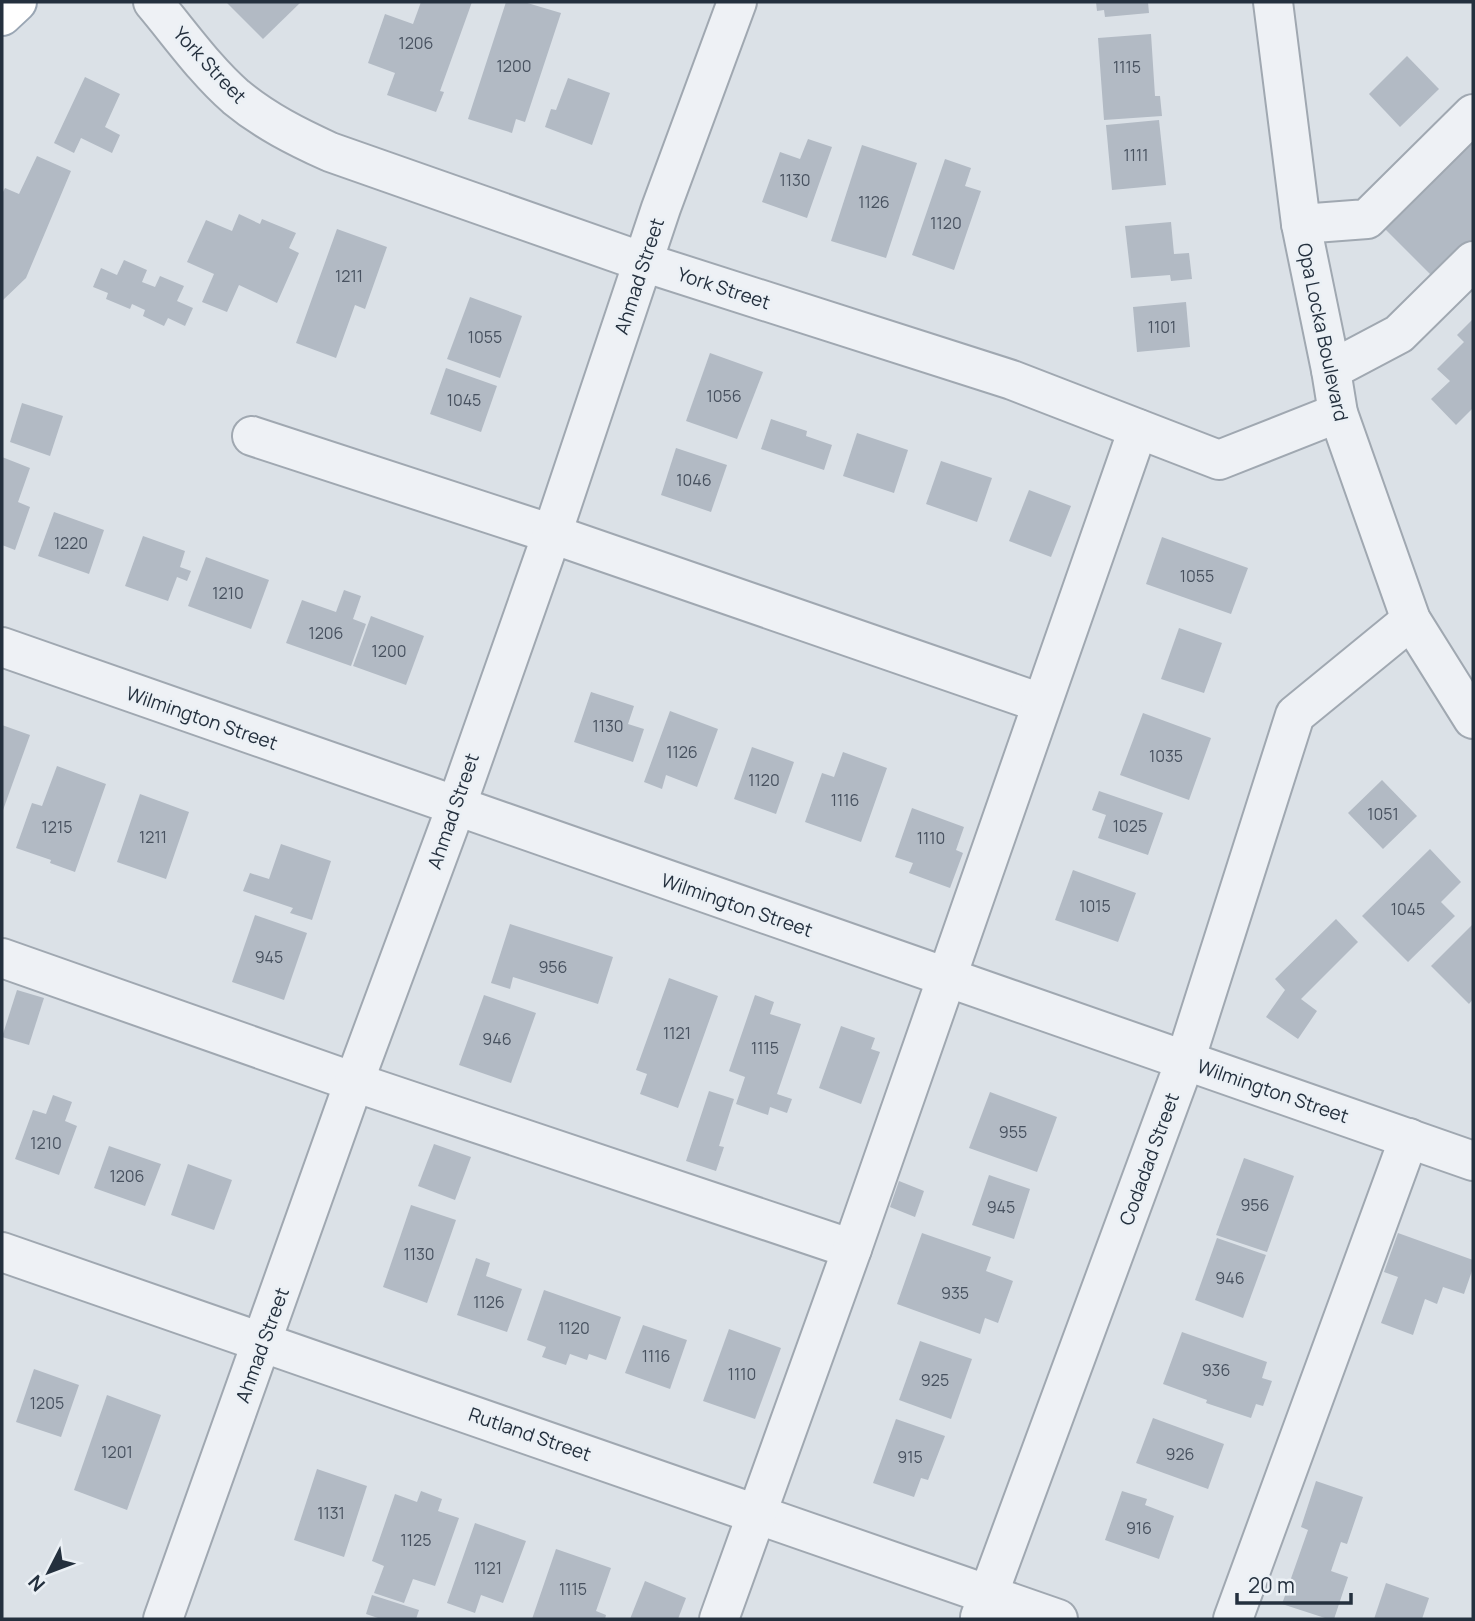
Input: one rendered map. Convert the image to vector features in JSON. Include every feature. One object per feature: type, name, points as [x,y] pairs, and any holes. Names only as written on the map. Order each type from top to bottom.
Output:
[{"type":"main road","points":[[2,16],[17,2]]},
{"type":"street","name":"York Street","points":[[153,2],[215,76],[236,96],[289,134],[331,152],[643,262],[1012,380],[1219,460],[1338,413]]},
{"type":"street","name":"Ahmad Street","points":[[163,1619],[354,1082],[456,807],[552,534],[643,262],[737,2]]},
{"type":"street","name":"Opa Locka Boulevard","points":[[1273,2],[1301,224],[1338,413],[1411,620],[1473,719]]},
{"type":"street","points":[[1301,224],[1367,219],[1473,114]]},
{"type":"street","points":[[1331,370],[1399,334],[1473,261]]},
{"type":"street","points":[[719,1619],[852,1249],[1138,429]]},
{"type":"street","points":[[252,436],[552,534],[1041,704]]},
{"type":"street","name":"Codadad Street","points":[[983,1607],[1185,1061],[1295,715],[1411,620]]},
{"type":"street","name":"Wilmington Street","points":[[2,647],[1473,1161]]},
{"type":"street","points":[[2,958],[354,1082],[852,1249]]},
{"type":"street","points":[[1233,1619],[1409,1138]]},
{"type":"street","name":"Rutland Street","points":[[2,1252],[757,1514],[983,1607],[1058,1619]]},
{"type":"building","points":[[226,2],[301,2],[263,39]]},
{"type":"building","points":[[421,2],[472,2],[440,91],[444,92],[436,112],[387,95],[395,73],[368,63],[385,14],[413,24]]},
{"type":"building","points":[[506,2],[524,2],[561,13],[525,122],[516,119],[512,133],[468,119]]},
{"type":"building","points":[[1096,2],[1148,2],[1149,13],[1105,17],[1104,10],[1097,11]]},
{"type":"building","points":[[1151,34],[1155,96],[1160,96],[1162,116],[1104,120],[1098,38]]},
{"type":"building","points":[[1407,56],[1439,89],[1400,127],[1369,94]]},
{"type":"building","points":[[85,77],[120,94],[105,127],[120,135],[112,153],[81,138],[74,153],[54,143]]},
{"type":"building","points":[[568,78],[610,93],[592,145],[545,127],[551,109],[556,110]]},
{"type":"building","points":[[1159,120],[1166,185],[1112,190],[1106,125]]},
{"type":"building","points":[[808,139],[832,147],[807,218],[762,202],[780,152],[800,159]]},
{"type":"building","points":[[1473,141],[1473,255],[1437,281],[1385,229]]},
{"type":"building","points":[[862,145],[917,163],[886,258],[831,241]]},
{"type":"building","points":[[37,156],[71,171],[26,278],[2,301],[2,194],[5,188],[19,194]]},
{"type":"building","points":[[945,159],[971,168],[965,186],[981,191],[954,270],[912,255]]},
{"type":"building","points":[[239,214],[260,224],[262,219],[296,233],[289,248],[299,253],[277,303],[239,285],[227,312],[202,302],[214,274],[187,262],[206,220],[232,231]]},
{"type":"building","points":[[1171,222],[1174,254],[1189,253],[1192,279],[1171,281],[1170,275],[1131,278],[1125,226]]},
{"type":"building","points":[[337,229],[387,247],[365,309],[355,305],[336,358],[296,343]]},
{"type":"building","points":[[124,260],[147,270],[142,282],[155,287],[160,276],[184,286],[177,301],[193,308],[185,326],[168,318],[164,326],[143,316],[145,310],[132,304],[130,309],[106,299],[108,293],[93,287],[101,268],[117,275]]},
{"type":"building","points":[[470,297],[522,316],[500,378],[447,359]]},
{"type":"building","points":[[1186,302],[1190,347],[1137,352],[1133,307]]},
{"type":"building","points":[[1473,319],[1473,408],[1456,425],[1431,399],[1450,381],[1437,369],[1464,342],[1457,335]]},
{"type":"building","points":[[710,353],[763,372],[737,439],[686,421]]},
{"type":"building","points":[[446,368],[497,386],[481,432],[430,414]]},
{"type":"building","points":[[22,403],[63,416],[50,456],[10,442]]},
{"type":"building","points":[[771,419],[807,431],[806,436],[832,445],[824,470],[761,449]]},
{"type":"building","points":[[857,433],[908,450],[894,493],[843,476]]},
{"type":"building","points":[[676,448],[727,465],[711,512],[661,495]]},
{"type":"building","points":[[2,457],[30,468],[18,502],[30,507],[15,550],[2,545]]},
{"type":"building","points":[[941,461],[992,478],[977,522],[926,504]]},
{"type":"building","points":[[1029,490],[1071,506],[1051,557],[1009,541]]},
{"type":"building","points":[[54,512],[104,530],[89,574],[38,556]]},
{"type":"building","points":[[143,536],[185,551],[180,567],[191,571],[187,581],[177,577],[168,601],[125,586]]},
{"type":"building","points":[[1162,537],[1248,568],[1231,614],[1146,584]]},
{"type":"building","points":[[206,557],[269,580],[251,629],[188,606]]},
{"type":"building","points":[[344,590],[361,596],[353,619],[366,624],[351,666],[286,643],[302,600],[336,612]]},
{"type":"building","points":[[371,616],[424,636],[406,685],[353,666]]},
{"type":"building","points":[[1179,628],[1222,643],[1204,693],[1161,679]]},
{"type":"building","points":[[591,692],[634,706],[628,724],[644,729],[633,762],[574,742]]},
{"type":"building","points":[[670,711],[718,729],[697,787],[666,775],[662,789],[644,782]]},
{"type":"building","points":[[1143,713],[1211,738],[1189,800],[1120,775]]},
{"type":"building","points":[[2,725],[30,735],[2,813]]},
{"type":"building","points":[[752,747],[794,762],[776,814],[734,799]]},
{"type":"building","points":[[843,752],[887,768],[861,842],[805,822],[822,773],[834,777]]},
{"type":"building","points":[[57,766],[106,784],[75,872],[16,848],[32,803],[42,806]]},
{"type":"building","points":[[1382,780],[1417,816],[1383,849],[1348,813]]},
{"type":"building","points":[[1099,791],[1163,813],[1148,855],[1098,838],[1106,815],[1092,810]]},
{"type":"building","points":[[140,794],[189,812],[166,879],[117,862]]},
{"type":"building","points":[[912,808],[964,827],[956,850],[963,853],[950,888],[909,873],[913,863],[895,857]]},
{"type":"building","points":[[281,844],[331,861],[312,920],[290,913],[293,908],[243,891],[250,873],[269,879]]},
{"type":"building","points":[[1430,849],[1461,882],[1441,902],[1455,916],[1408,962],[1362,916]]},
{"type":"building","points":[[1073,870],[1136,893],[1118,942],[1055,920]]},
{"type":"building","points":[[255,915],[307,933],[284,1000],[232,982]]},
{"type":"building","points":[[1336,919],[1358,942],[1301,999],[1317,1011],[1298,1039],[1266,1017],[1285,990],[1275,979]]},
{"type":"building","points":[[510,924],[613,957],[598,1004],[513,977],[510,989],[491,983]]},
{"type":"building","points":[[1473,924],[1473,999],[1469,1004],[1431,966]]},
{"type":"building","points":[[669,978],[718,996],[678,1108],[640,1094],[647,1074],[636,1070]]},
{"type":"building","points":[[17,990],[44,998],[29,1045],[2,1037]]},
{"type":"building","points":[[484,995],[536,1013],[511,1083],[459,1065]]},
{"type":"building","points":[[755,995],[774,1002],[770,1014],[801,1024],[777,1094],[792,1099],[787,1113],[770,1107],[768,1115],[736,1104],[745,1077],[729,1071]]},
{"type":"building","points":[[841,1026],[875,1038],[871,1049],[880,1052],[861,1104],[819,1088]]},
{"type":"building","points":[[709,1091],[734,1099],[719,1146],[724,1147],[716,1171],[686,1161]]},
{"type":"building","points":[[990,1092],[1057,1117],[1037,1172],[969,1148]]},
{"type":"building","points":[[53,1095],[72,1102],[65,1121],[77,1126],[59,1175],[15,1159],[33,1110],[46,1114]]},
{"type":"building","points":[[434,1144],[471,1157],[455,1200],[418,1186]]},
{"type":"building","points":[[109,1146],[161,1164],[145,1206],[94,1188]]},
{"type":"building","points":[[1244,1158],[1294,1176],[1267,1252],[1216,1235]]},
{"type":"building","points":[[188,1164],[232,1180],[214,1230],[171,1215]]},
{"type":"building","points":[[989,1175],[1030,1189],[1014,1239],[972,1225]]},
{"type":"building","points":[[899,1181],[924,1191],[915,1217],[890,1207]]},
{"type":"building","points":[[411,1205],[456,1220],[427,1303],[383,1287]]},
{"type":"building","points":[[922,1233],[991,1257],[986,1271],[1013,1281],[998,1323],[985,1318],[980,1334],[897,1304]]},
{"type":"building","points":[[1398,1233],[1473,1260],[1464,1294],[1443,1287],[1437,1304],[1425,1299],[1413,1335],[1381,1323],[1398,1277],[1384,1272]]},
{"type":"building","points":[[1217,1238],[1266,1255],[1243,1318],[1195,1300]]},
{"type":"building","points":[[476,1258],[490,1263],[486,1276],[522,1289],[507,1332],[457,1315]]},
{"type":"building","points":[[544,1290],[621,1317],[606,1360],[589,1354],[587,1360],[570,1354],[566,1365],[542,1357],[546,1347],[527,1340]]},
{"type":"building","points":[[643,1325],[687,1340],[670,1389],[625,1373]]},
{"type":"building","points":[[729,1329],[781,1348],[755,1419],[703,1401]]},
{"type":"building","points":[[1182,1332],[1267,1362],[1262,1378],[1272,1381],[1263,1406],[1256,1404],[1251,1418],[1206,1403],[1207,1400],[1163,1384]]},
{"type":"building","points":[[920,1341],[972,1359],[951,1419],[899,1400]]},
{"type":"building","points":[[34,1369],[79,1385],[61,1437],[16,1422]]},
{"type":"building","points":[[107,1395],[161,1415],[127,1510],[74,1490]]},
{"type":"building","points":[[1153,1418],[1224,1444],[1208,1489],[1136,1463]]},
{"type":"building","points":[[896,1419],[945,1436],[928,1480],[921,1478],[914,1497],[873,1483]]},
{"type":"building","points":[[317,1469],[367,1486],[344,1557],[294,1540]]},
{"type":"building","points":[[1316,1481],[1363,1497],[1347,1544],[1341,1542],[1331,1571],[1348,1577],[1334,1619],[1282,1604],[1308,1530],[1301,1527]]},
{"type":"building","points":[[421,1491],[442,1499],[438,1511],[459,1518],[435,1586],[413,1579],[404,1603],[374,1593],[384,1566],[372,1561],[395,1494],[417,1502]]},
{"type":"building","points":[[1122,1491],[1147,1499],[1145,1505],[1174,1516],[1159,1559],[1105,1540]]},
{"type":"building","points":[[475,1523],[526,1541],[503,1603],[481,1595],[475,1613],[447,1603]]},
{"type":"building","points":[[556,1549],[611,1568],[596,1611],[606,1615],[605,1619],[532,1619]]},
{"type":"building","points":[[645,1581],[686,1598],[678,1619],[630,1619]]},
{"type":"building","points":[[1386,1583],[1429,1598],[1422,1619],[1374,1619]]},
{"type":"building","points":[[372,1595],[419,1610],[416,1619],[381,1619],[366,1614]]}]
